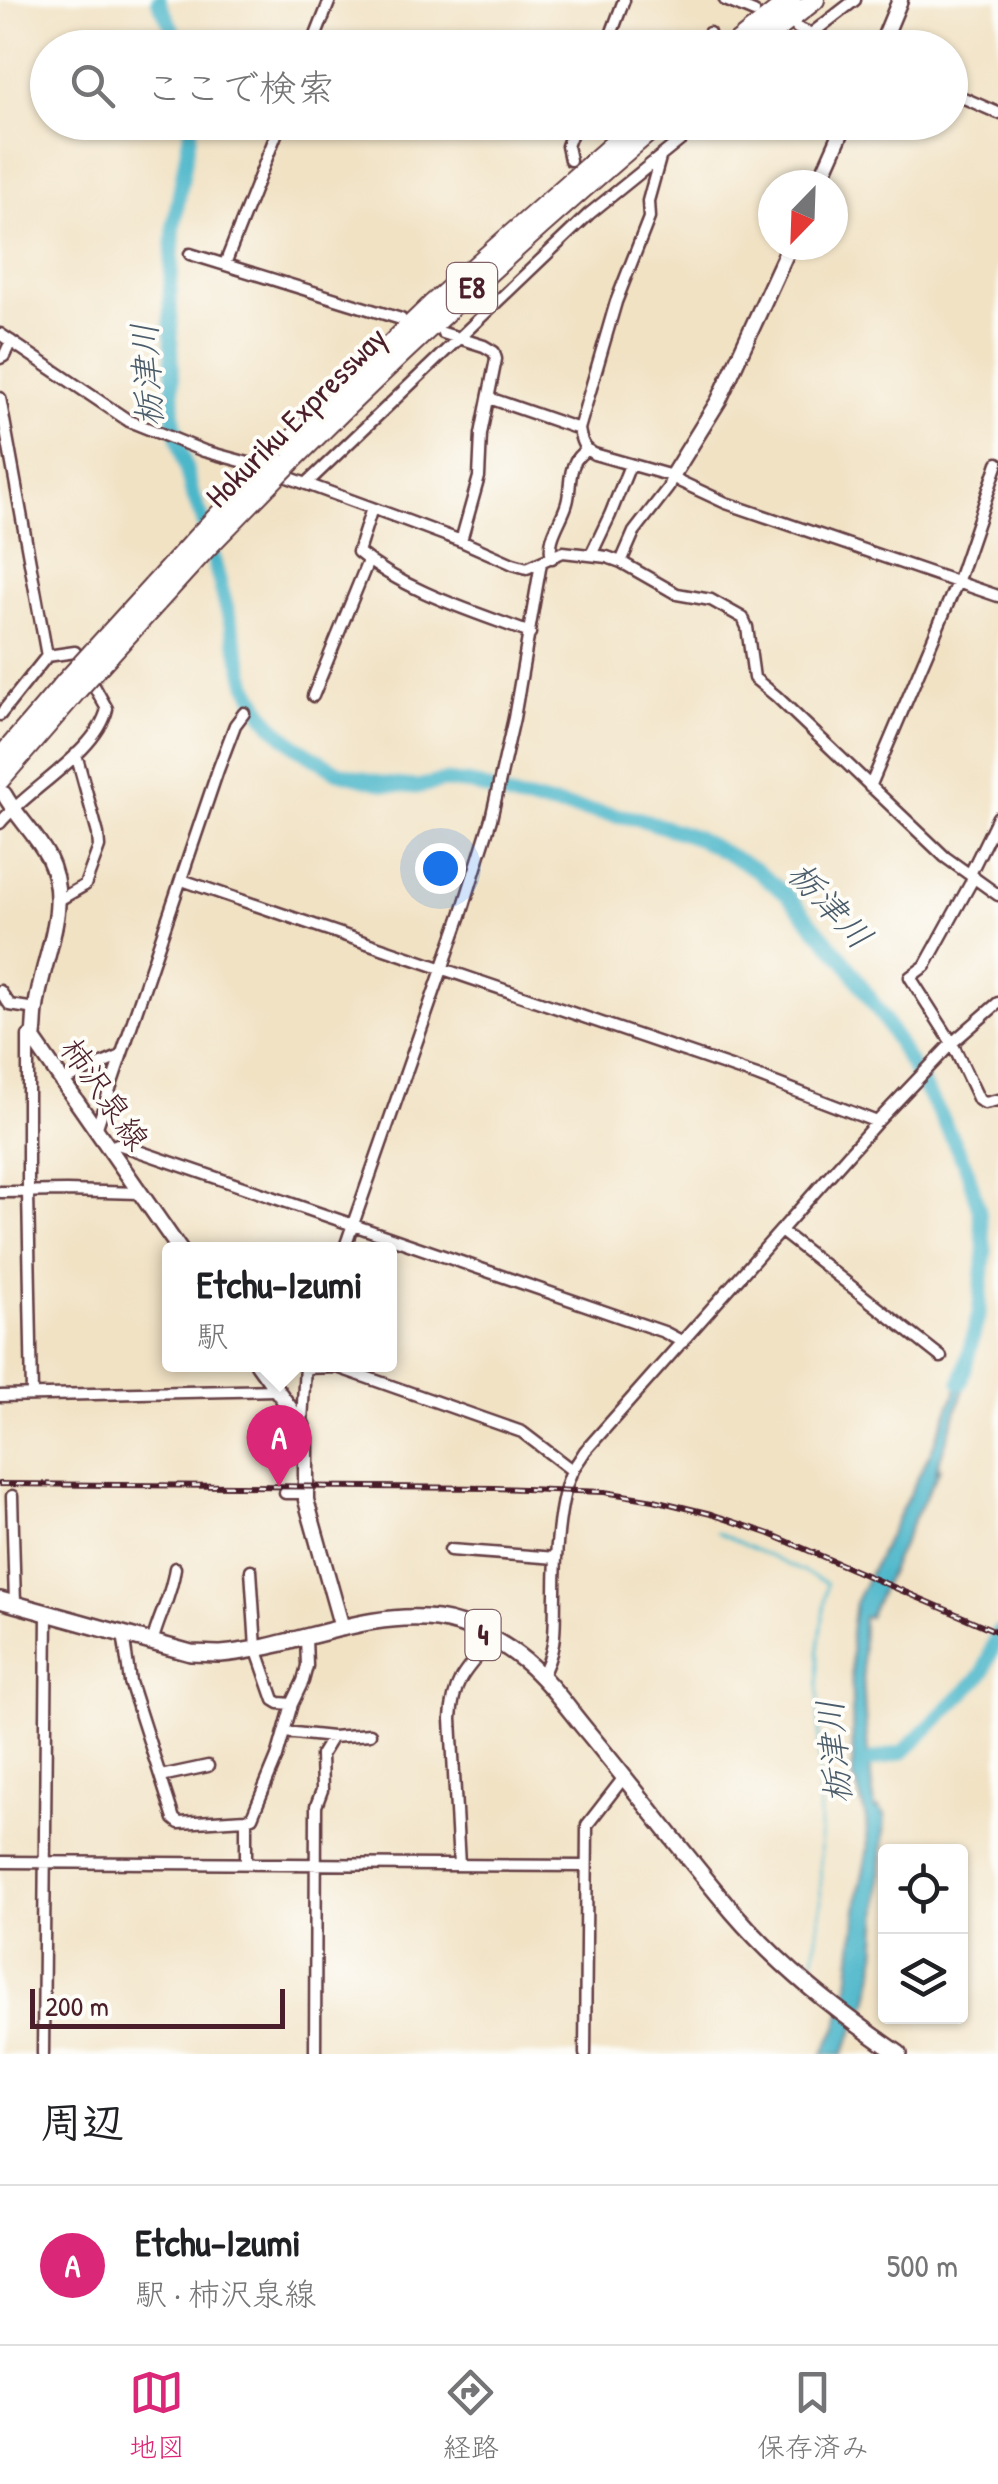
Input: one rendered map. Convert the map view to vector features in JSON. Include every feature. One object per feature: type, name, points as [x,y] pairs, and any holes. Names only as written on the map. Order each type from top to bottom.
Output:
[{"type":"highway","points":[[753,30],[791,0]]},
{"type":"highway","points":[[776,30],[814,0]]},
{"type":"highway","name":"Hokuriku Expressway","points":[[0,758],[194,562],[283,459],[432,304],[618,140]]},
{"type":"highway","name":"Hokuriku Expressway","points":[[283,459],[640,140]]},
{"type":"highway","name":"Hokuriku Expressway","points":[[2,787],[71,686]]},
{"type":"main road","points":[[888,30],[900,0]]},
{"type":"main road","points":[[825,170],[838,140]]},
{"type":"main road","points":[[672,476],[719,400],[783,260]]},
{"type":"main road","name":"柿沢泉線","points":[[2,787],[12,808],[47,855],[59,900],[33,1039],[174,1242]]},
{"type":"main road","points":[[264,1372],[302,1425],[306,1438],[310,1516],[342,1628]]},
{"type":"main road","name":"4","points":[[8,1602],[191,1653],[220,1654],[409,1617],[442,1620],[492,1640],[524,1660],[541,1677],[732,1912],[766,1948],[820,1996],[899,2054]]},
{"type":"street","points":[[318,30],[330,0]]},
{"type":"street","points":[[613,30],[624,0]]},
{"type":"street","points":[[725,0],[754,12]]},
{"type":"street","points":[[814,30],[854,0]]},
{"type":"street","points":[[797,28],[802,30]]},
{"type":"street","points":[[968,100],[998,113]]},
{"type":"street","points":[[225,264],[274,140]]},
{"type":"street","points":[[569,140],[570,160]]},
{"type":"street","points":[[306,484],[586,209],[682,140]]},
{"type":"street","points":[[660,158],[648,201],[649,218],[616,302],[579,429],[586,450],[672,476],[726,503],[998,596]]},
{"type":"street","points":[[190,254],[401,319]]},
{"type":"street","points":[[443,333],[484,346],[494,352],[496,359],[482,434],[479,477],[462,541]]},
{"type":"street","points":[[0,358],[4,356],[5,337]]},
{"type":"street","points":[[5,337],[153,432],[252,464],[462,541],[513,564],[526,568],[563,552],[591,555],[620,562],[676,594],[710,600],[743,618],[754,678],[945,857],[998,895]]},
{"type":"street","points":[[0,398],[46,656]]},
{"type":"street","points":[[489,398],[579,429]]},
{"type":"street","points":[[347,1242],[491,820],[546,560],[568,500],[572,466],[586,450]]},
{"type":"street","points":[[870,787],[958,580],[998,463]]},
{"type":"street","points":[[591,555],[630,465]]},
{"type":"street","points":[[620,562],[634,532],[668,488],[672,476]]},
{"type":"street","points":[[372,508],[358,552],[368,561],[432,596],[530,633]]},
{"type":"street","points":[[313,696],[368,561]]},
{"type":"street","points":[[0,715],[46,656],[75,652],[107,708],[104,720],[76,754],[12,808],[0,823]]},
{"type":"street","points":[[96,1130],[224,755],[244,713]]},
{"type":"street","points":[[59,900],[85,885],[99,847],[76,754]]},
{"type":"street","points":[[998,817],[925,966],[910,977],[952,1043],[979,1100],[998,1100]]},
{"type":"street","points":[[182,880],[740,1070],[877,1122]]},
{"type":"street","points":[[0,991],[10,1006],[36,1009]]},
{"type":"street","points":[[541,1677],[551,1660],[555,1638],[556,1558],[566,1490],[585,1451],[877,1122],[952,1043],[998,1004]]},
{"type":"street","points":[[32,1395],[28,1036],[35,1030]]},
{"type":"street","points":[[62,1081],[120,1056]]},
{"type":"street","points":[[108,1148],[118,1144],[353,1223],[683,1342]]},
{"type":"street","points":[[0,1192],[140,1194]]},
{"type":"street","points":[[782,1232],[941,1357]]},
{"type":"street","points":[[302,1425],[305,1372]]},
{"type":"street","points":[[352,1372],[522,1432],[572,1471]]},
{"type":"street","points":[[0,1396],[276,1390]]},
{"type":"street","points":[[286,1493],[306,1493]]},
{"type":"street","points":[[8,1602],[12,1496]]},
{"type":"street","points":[[450,1550],[556,1558]]},
{"type":"street","points":[[152,1643],[172,1590],[175,1568]]},
{"type":"street","points":[[252,1570],[256,1648],[274,1700],[292,1704]]},
{"type":"street","points":[[43,2054],[47,1613]]},
{"type":"street","points":[[125,1636],[130,1682],[174,1820],[180,1823],[252,1816],[303,1680],[307,1666],[306,1637]]},
{"type":"street","points":[[459,1865],[452,1696],[462,1674],[492,1640]]},
{"type":"street","points":[[285,1732],[332,1737],[370,1734]]},
{"type":"street","points":[[316,2054],[316,1806],[322,1790],[321,1755],[332,1737]]},
{"type":"street","points":[[161,1776],[208,1766]]},
{"type":"street","points":[[585,2054],[587,1825],[625,1776]]},
{"type":"street","points":[[246,1819],[246,1864]]},
{"type":"street","points":[[0,1862],[586,1866]]},
{"type":"water","points":[[972,1352],[968,1377],[936,1471],[941,1467],[869,1617],[863,1617],[869,1761],[875,1809],[885,1815],[883,1844],[878,1844],[875,1971],[868,2002],[843,2054],[823,2054],[837,2027],[849,1985],[868,1849],[866,1819],[853,1780],[851,1632],[855,1603],[932,1449]]},
{"type":"waterway","name":"栃津川","points":[[158,0],[173,30]]},
{"type":"waterway","name":"栃津川","points":[[189,140],[174,224],[170,298],[174,421],[247,684],[263,713],[297,747],[338,772],[384,784],[416,787],[444,781],[472,784],[516,799],[640,819],[695,837],[753,868],[787,895],[844,960],[884,1019],[967,1169],[985,1250],[979,1313],[961,1383]]},
{"type":"waterway","points":[[717,1532],[827,1583],[818,1652],[821,1909],[812,1972]]},
{"type":"waterway","points":[[863,1763],[903,1752],[978,1679],[998,1632]]},
{"type":"railway","points":[[0,1484],[604,1492],[711,1514],[770,1534],[998,1632]]},
{"type":"place","name":"Etchu-Izumi","points":[[279,1487]]}]
